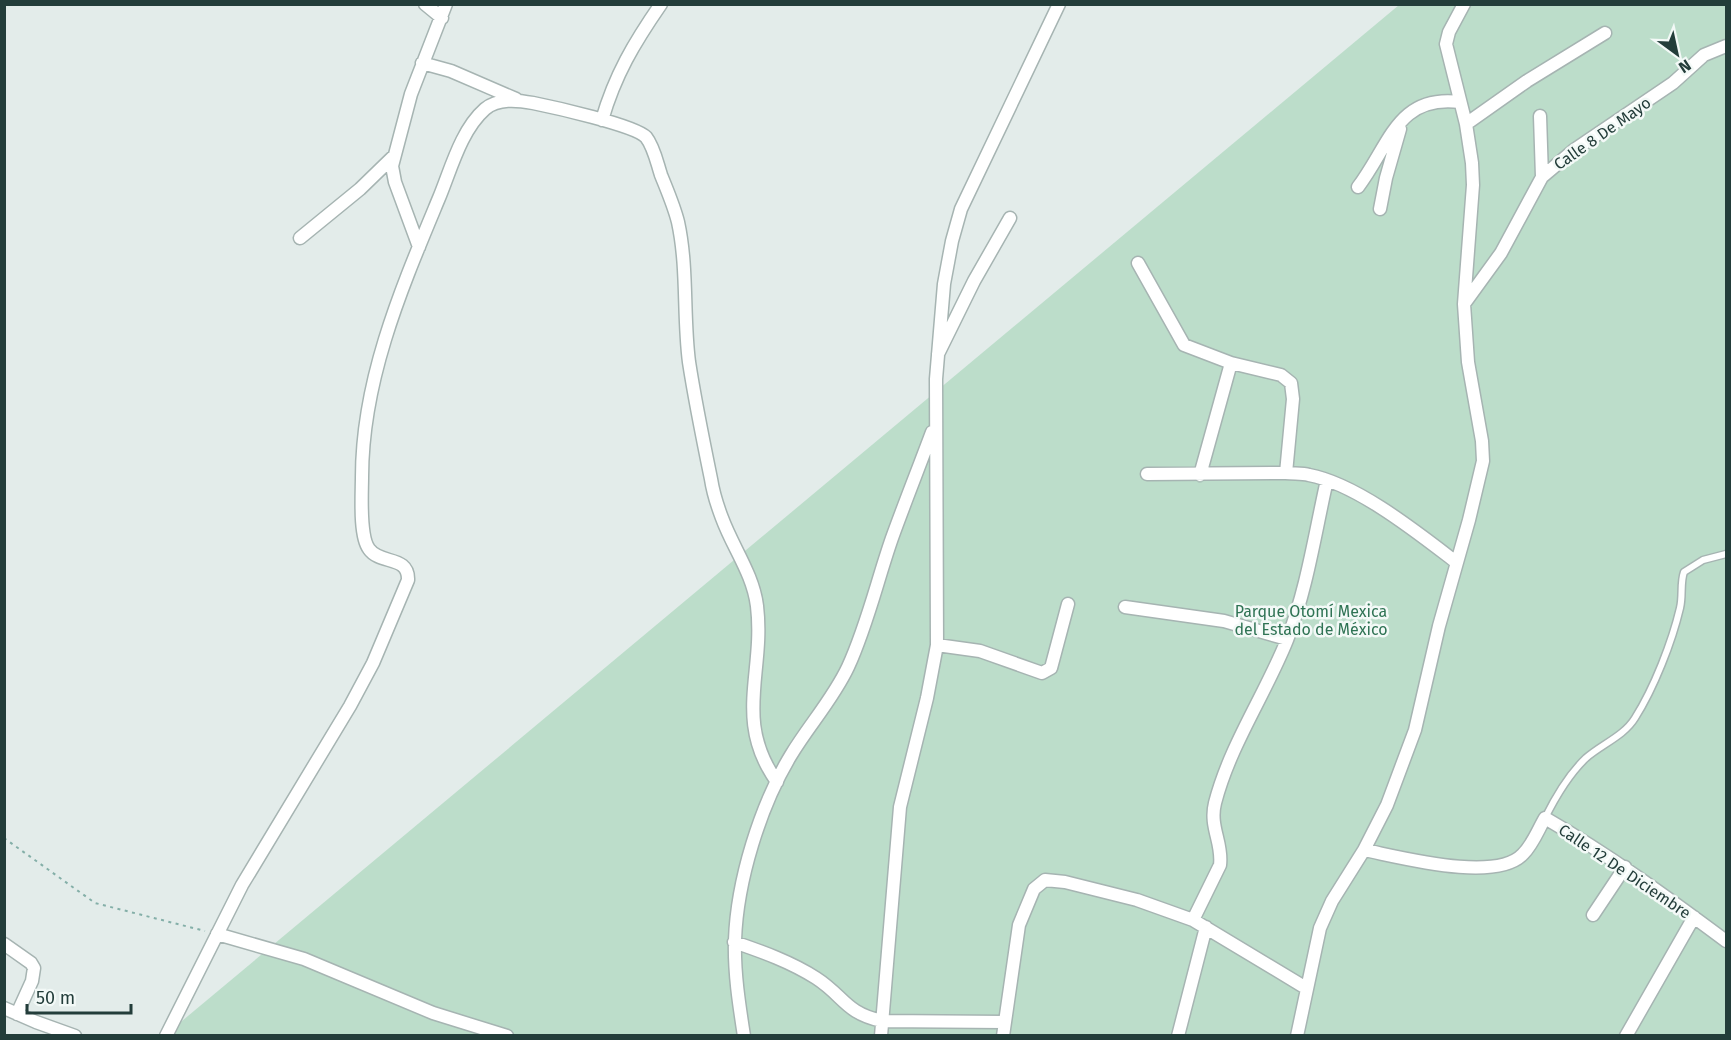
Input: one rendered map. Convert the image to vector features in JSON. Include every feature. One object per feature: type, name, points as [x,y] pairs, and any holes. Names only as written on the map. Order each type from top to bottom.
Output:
[{"type":"street","points":[[425,4],[442,18]]},
{"type":"street","points":[[419,246],[395,182],[392,166],[411,93],[446,4]]},
{"type":"street","points":[[602,120],[622,64],[661,4]]},
{"type":"street","points":[[881,1035],[900,807],[927,698],[937,645],[935,425],[937,357],[944,284],[961,209],[1059,4]]},
{"type":"street","points":[[1297,1035],[1320,928],[1332,901],[1364,850],[1387,806],[1414,730],[1456,562],[1470,520],[1483,461],[1482,441],[1468,363],[1464,304],[1473,185],[1466,124],[1446,45],[1449,32],[1464,4]]},
{"type":"street","points":[[1466,124],[1527,81],[1605,33]]},
{"type":"street","name":"Calle 8 De Mayo","points":[[1464,304],[1501,253],[1542,177],[1574,150],[1673,83],[1704,55],[1726,46]]},
{"type":"street","points":[[422,63],[451,71],[521,101]]},
{"type":"street","points":[[1358,187],[1404,117],[1429,102],[1446,100],[1460,102]]},
{"type":"street","points":[[166,1035],[216,934],[262,850],[350,706],[373,663],[408,580],[408,573],[400,563],[375,555],[366,545],[364,538],[362,477],[367,422],[379,362],[391,319],[419,246],[465,136],[472,124],[490,105],[503,101],[521,101],[602,120],[645,137],[653,150],[678,221],[685,282],[690,363],[714,493],[721,518],[751,582],[757,604],[753,727],[765,765],[777,782]]},
{"type":"street","points":[[1540,116],[1542,177]]},
{"type":"street","points":[[1380,209],[1386,178],[1404,117]]},
{"type":"street","points":[[300,238],[360,189],[394,156]]},
{"type":"street","points":[[937,357],[974,281],[1010,218]]},
{"type":"street","points":[[1138,263],[1184,345],[1230,363],[1281,375],[1291,383],[1293,399],[1286,473]]},
{"type":"street","points":[[1200,475],[1230,363]]},
{"type":"street","points":[[744,1035],[737,988],[734,942],[741,885],[758,829],[790,756],[848,667],[862,632],[892,538],[935,425]]},
{"type":"street","points":[[1147,474],[1286,473],[1309,475],[1327,480],[1365,498],[1407,525],[1456,562]]},
{"type":"street","points":[[1193,920],[1220,865],[1221,857],[1212,815],[1220,785],[1287,639],[1301,595],[1327,480]]},
{"type":"street","points":[[937,645],[980,651],[1042,673],[1051,668],[1056,656],[1068,604]]},
{"type":"street","points":[[1125,607],[1224,621],[1287,639]]},
{"type":"street","name":"Calle 12 De Diciembre","points":[[1364,850],[1454,866],[1497,867],[1522,856],[1545,818],[1625,867],[1726,941]]},
{"type":"street","points":[[1593,915],[1625,867]]},
{"type":"street","points":[[1002,1035],[1019,925],[1030,896],[1040,882],[1055,880],[1090,888],[1137,900],[1193,920],[1306,988]]},
{"type":"street","points":[[1626,1035],[1694,917]]},
{"type":"street","points":[[1178,1035],[1206,927]]},
{"type":"street","points":[[216,934],[304,958],[433,1013],[507,1035]]},
{"type":"street","points":[[734,942],[803,970],[820,981],[856,1013],[882,1021],[1004,1022]]},
{"type":"street","points":[[4,944],[31,963],[34,968],[32,981],[17,1014]]},
{"type":"street","points":[[4,1008],[75,1035]]},
{"type":"lane","points":[[1545,818],[1562,787],[1577,767],[1626,729],[1634,720],[1656,677],[1676,622],[1682,600],[1684,572],[1703,561],[1726,554]]},
{"type":"path","points":[[4,838],[95,903],[216,934]]},
{"type":"green space","name":"Parque Otomí Mexica del Estado de México","points":[[1399,5],[1726,5],[1726,1035],[164,1036]]}]
